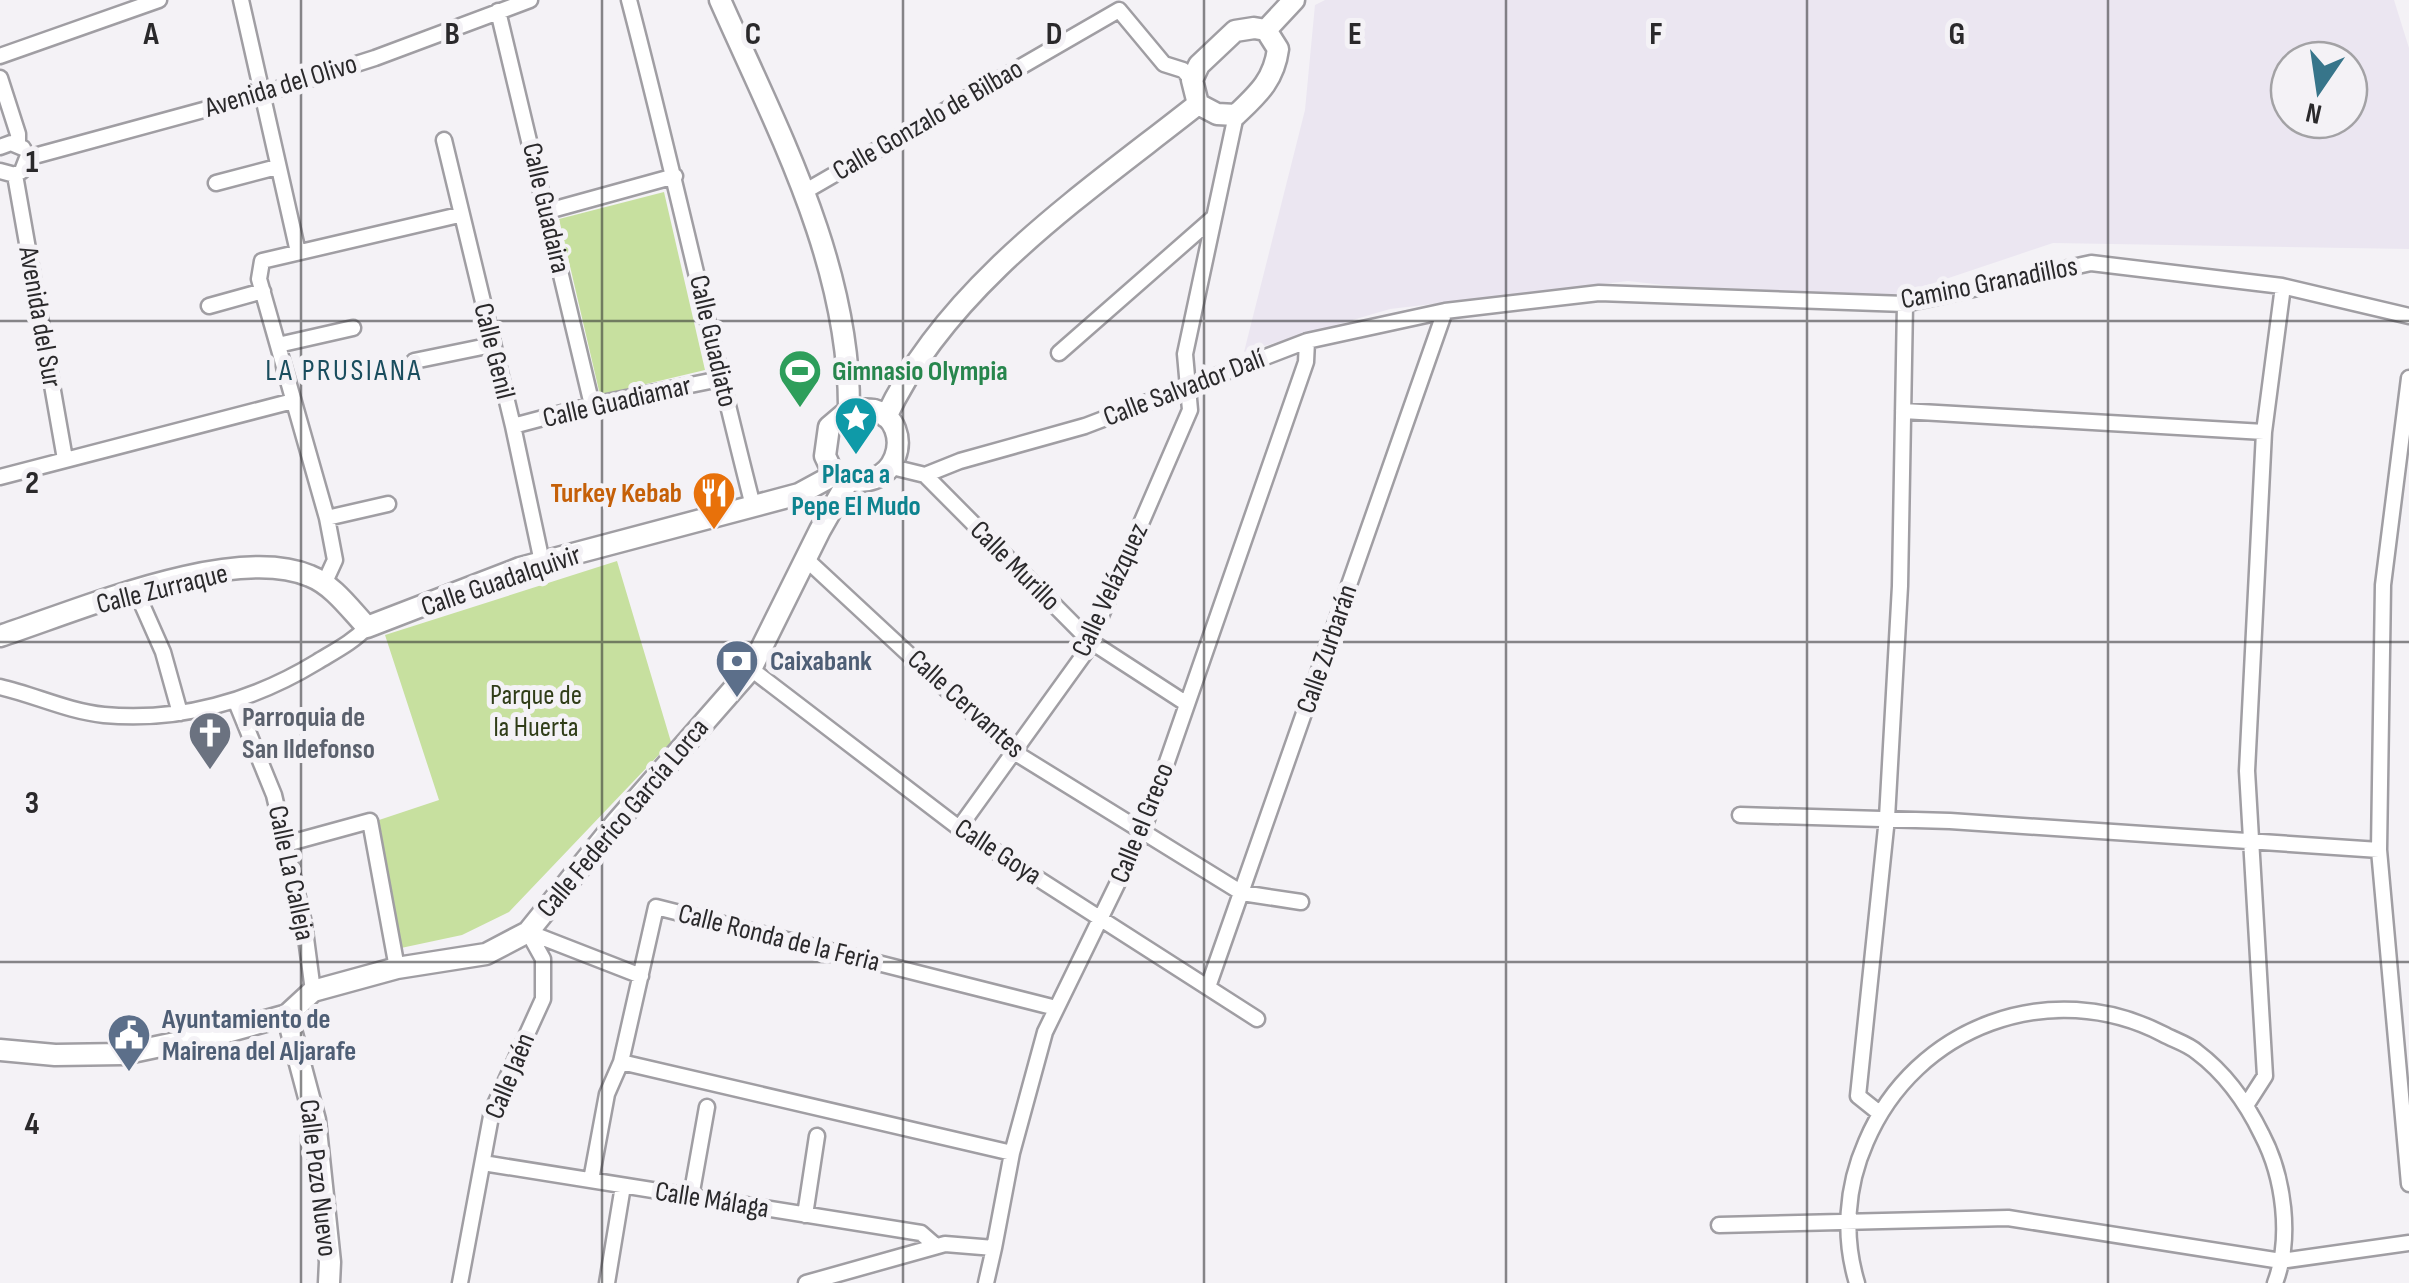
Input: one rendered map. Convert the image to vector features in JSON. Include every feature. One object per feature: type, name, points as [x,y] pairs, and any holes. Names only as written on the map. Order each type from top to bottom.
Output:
[{"type":"street","points":[[0,56],[159,0]]},
{"type":"street","points":[[241,0],[298,252]]},
{"type":"street","name":"Avenida del Olivo","points":[[27,158],[262,94],[375,58],[530,0]]},
{"type":"street","name":"Calle Guadiato","points":[[629,0],[753,506]]},
{"type":"street","points":[[720,0],[821,237],[850,363],[849,410]]},
{"type":"street","points":[[1217,111],[1192,80],[1199,65],[1234,31],[1266,30],[1294,0]]},
{"type":"street","name":"Calle Gonzalo de Bilbao","points":[[804,192],[1119,10],[1164,64],[1183,70],[1192,80]]},
{"type":"street","name":"Calle Guadaira","points":[[498,11],[592,404]]},
{"type":"street","points":[[880,414],[945,324],[1026,241],[1217,111],[1262,91],[1275,71],[1278,49],[1266,30]]},
{"type":"street","points":[[0,78],[18,144],[27,158],[22,171],[8,173]]},
{"type":"street","name":"Calle Velázquez","points":[[959,828],[1090,641],[1190,410],[1185,354],[1230,142],[1217,111]]},
{"type":"street","name":"Calle Genil","points":[[444,140],[542,562]]},
{"type":"street","points":[[0,147],[18,144]]},
{"type":"street","points":[[216,183],[277,168]]},
{"type":"street","name":"Avenida del Sur","points":[[8,173],[65,459]]},
{"type":"street","points":[[548,211],[675,176]]},
{"type":"street","points":[[366,626],[324,584],[336,560],[259,279],[262,261],[459,215]]},
{"type":"street","points":[[1058,353],[1213,218]]},
{"type":"street","name":"Camino Granadillos","points":[[1445,311],[1599,294],[1905,304],[2091,263],[2282,286],[2409,316]]},
{"type":"street","points":[[209,306],[263,291]]},
{"type":"street","points":[[2247,1104],[2266,1076],[2247,770],[2264,432],[2282,294]]},
{"type":"street","points":[[1878,1112],[1858,1096],[1888,818],[1900,586],[1905,304]]},
{"type":"street","name":"Calle Salvador Dalí","points":[[925,475],[960,460],[1086,426],[1307,341],[1445,311]]},
{"type":"street","name":"Calle Zurbarán","points":[[1208,988],[1445,311]]},
{"type":"street","points":[[278,345],[353,328]]},
{"type":"street","name":"Calle el Greco","points":[[986,1283],[1012,1153],[1045,1032],[1144,831],[1306,362],[1307,341]]},
{"type":"street","points":[[414,362],[492,345]]},
{"type":"street","points":[[850,363],[880,414],[895,430],[899,448],[892,467],[870,482],[841,478],[825,456],[829,427],[849,410],[880,414]]},
{"type":"street","points":[[2409,378],[2382,585],[2379,850],[2409,1184]]},
{"type":"street","name":"Calle Guadiamar","points":[[513,426],[592,404],[720,379]]},
{"type":"street","points":[[0,476],[294,401]]},
{"type":"street","points":[[1903,411],[2264,432]]},
{"type":"street","points":[[892,467],[925,475]]},
{"type":"street","name":"Calle Murillo","points":[[925,475],[1090,641],[1187,704]]},
{"type":"street","name":"Calle Guadalquivir","points":[[0,687],[59,707],[105,715],[180,712],[236,702],[295,676],[356,638],[366,626],[520,568],[799,494],[841,478]]},
{"type":"street","name":"Calle Federico García Lorca","points":[[287,1015],[313,991],[398,968],[486,954],[528,932],[616,822],[750,670],[807,560],[841,478]]},
{"type":"street","points":[[327,518],[388,504]]},
{"type":"street","name":"Calle Cervantes","points":[[807,560],[1014,752],[1242,892],[1301,902]]},
{"type":"street","name":"Calle Zurraque","points":[[0,636],[218,569],[277,568],[309,575],[324,584]]},
{"type":"street","points":[[136,592],[164,652],[180,712]]},
{"type":"street","name":"Calle Goya","points":[[750,670],[959,828],[1258,1018]]},
{"type":"street","name":"Calle La Calleja","points":[[236,702],[270,783],[304,922],[313,991]]},
{"type":"street","points":[[1740,814],[1888,818],[2379,850]]},
{"type":"street","points":[[286,844],[370,821],[398,968]]},
{"type":"street","name":"Calle Ronda de la Feria","points":[[591,1180],[608,1094],[621,1062],[656,907],[1056,1008]]},
{"type":"street","points":[[528,932],[641,976]]},
{"type":"street","name":"Calle Jaén","points":[[460,1283],[492,1111],[543,998],[543,959],[528,932]]},
{"type":"street","points":[[1857,1283],[1850,1260],[1847,1224],[1855,1166],[1878,1112],[1926,1058],[1988,1021],[2060,1008],[2132,1018],[2197,1051],[2247,1104],[2272,1153],[2283,1206],[2281,1261],[2275,1283]]},
{"type":"street","points":[[0,1050],[122,1054],[287,1015]]},
{"type":"street","name":"Calle Pozo Nuevo","points":[[287,1015],[315,1120],[330,1283]]},
{"type":"street","points":[[621,1062],[1012,1153]]},
{"type":"street","points":[[691,1196],[707,1106]]},
{"type":"street","points":[[806,1215],[817,1136]]},
{"type":"street","name":"Calle Málaga","points":[[483,1164],[922,1233],[936,1246]]},
{"type":"street","points":[[607,1283],[623,1186]]},
{"type":"street","points":[[1719,1226],[2008,1218],[2281,1261],[2409,1243]]},
{"type":"street","points":[[806,1283],[945,1244],[994,1248]]},
{"type":"shaded area","points":[[1325,0],[2394,0],[2409,48],[2409,249],[2053,243],[1892,297],[1790,299],[1628,281],[1390,309],[1244,352],[1305,110],[1315,5]]},
{"type":"green space","points":[[664,192],[705,370],[600,395],[559,219]]},
{"type":"green space","name":"Parque de la Huerta","points":[[617,561],[671,742],[509,912],[462,935],[401,948],[379,820],[439,800],[385,635]]},
{"type":"place","name":"Gimnasio Olympia","points":[[800,409]]},
{"type":"place","name":"Placa a Pepe El Mudo","points":[[856,456]]},
{"type":"place","name":"Turkey Kebab","points":[[714,531]]},
{"type":"place","name":"Caixabank","points":[[737,699]]},
{"type":"place","name":"Parroquia de San Ildefonso","points":[[210,771]]},
{"type":"place","name":"Ayuntamiento de Mairena del Aljarafe","points":[[129,1073]]},
{"type":"district","name":"LA PRUSIANA","points":[[344,371]]}]
